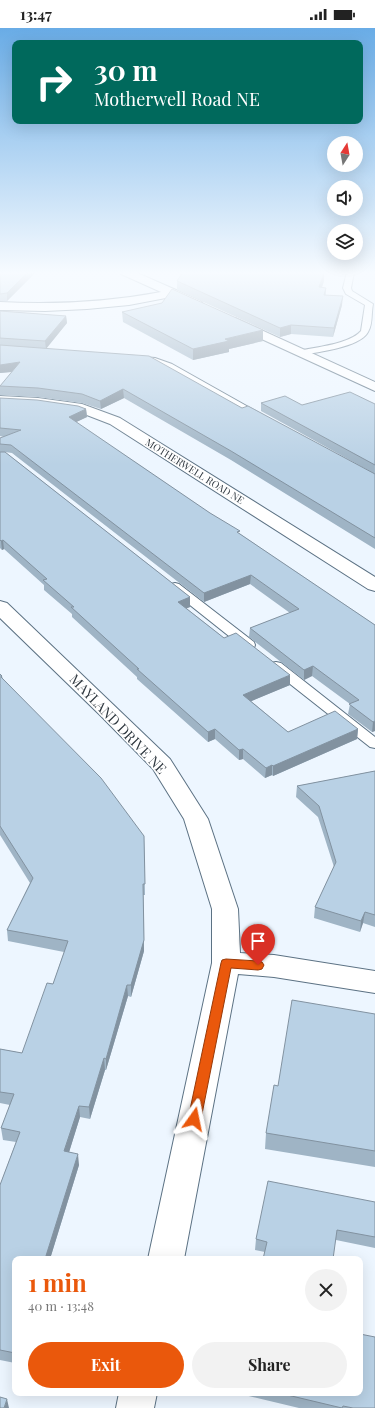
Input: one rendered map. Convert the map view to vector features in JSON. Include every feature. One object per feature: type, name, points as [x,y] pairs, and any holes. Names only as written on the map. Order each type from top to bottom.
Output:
[{"type":"street","points":[[266,336],[375,387]]},
{"type":"street","name":"MOTHERWELL ROAD NE","points":[[0,400],[38,402],[82,408],[115,421],[375,585]]},
{"type":"street","name":"MAYLAND DRIVE NE","points":[[0,607],[162,764],[196,819],[224,909],[226,963],[167,1256]]},
{"type":"street","points":[[226,963],[274,966],[375,982]]},
{"type":"street","points":[[135,1408],[137,1396]]},
{"type":"lane","points":[[302,353],[353,341],[361,336]]},
{"type":"lane","points":[[132,359],[155,361],[169,366],[272,423]]},
{"type":"lane","points":[[163,578],[257,651]]},
{"type":"lane","points":[[269,661],[375,744]]},
{"type":"building","points":[[0,336],[49,336],[45,341],[0,338]]},
{"type":"building","points":[[169,336],[236,336],[225,339],[229,341],[193,349]]},
{"type":"building","points":[[0,345],[149,356],[242,408],[248,406],[375,474],[375,538],[231,451],[123,389],[100,401],[82,394],[38,388],[0,386],[20,362],[0,365]]},
{"type":"building","points":[[350,392],[375,404],[375,465],[261,403],[285,396],[302,405]]},
{"type":"building","points":[[0,398],[37,400],[78,406],[86,409],[69,417],[210,513],[240,531],[237,532],[375,625],[375,721],[373,722],[349,704],[359,700],[313,666],[304,670],[250,628],[299,609],[251,575],[204,593],[11,445],[0,444],[0,438],[21,430],[0,428]]},
{"type":"building","points":[[0,452],[5,452],[190,597],[178,602],[224,638],[236,633],[290,675],[243,695],[288,732],[335,711],[358,729],[266,768],[243,749],[239,750],[215,729],[208,732],[137,669],[139,669],[71,607],[74,607],[43,580],[47,579],[3,540],[0,540]]},
{"type":"building","points":[[0,674],[2,676],[1,677],[101,778],[144,836],[145,884],[143,884],[144,940],[131,985],[127,985],[106,1059],[104,1058],[89,1107],[79,1106],[64,1151],[78,1154],[46,1256],[12,1256],[12,1352],[0,1350],[0,1185],[20,1132],[1,1128],[14,1094],[0,1092],[0,1049],[22,1053],[47,983],[53,984],[68,941],[7,930],[33,878],[0,826]]},
{"type":"building","points":[[375,771],[375,915],[365,912],[361,921],[315,907],[336,862],[319,806],[297,786]]},
{"type":"building","points":[[292,1000],[375,1014],[375,1151],[266,1133],[274,1085],[278,1086]]},
{"type":"building","points":[[268,1181],[375,1202],[375,1237],[337,1230],[333,1256],[264,1256],[267,1242],[256,1239]]},
{"type":"building","points":[[363,1335],[375,1337],[375,1408],[353,1408],[343,1406],[342,1408],[292,1396],[363,1396]]},
{"type":"building","points":[[0,1397],[7,1399],[4,1408],[0,1408]]},
{"type":"route","points":[[194,1119],[226,963],[258,965]]}]
